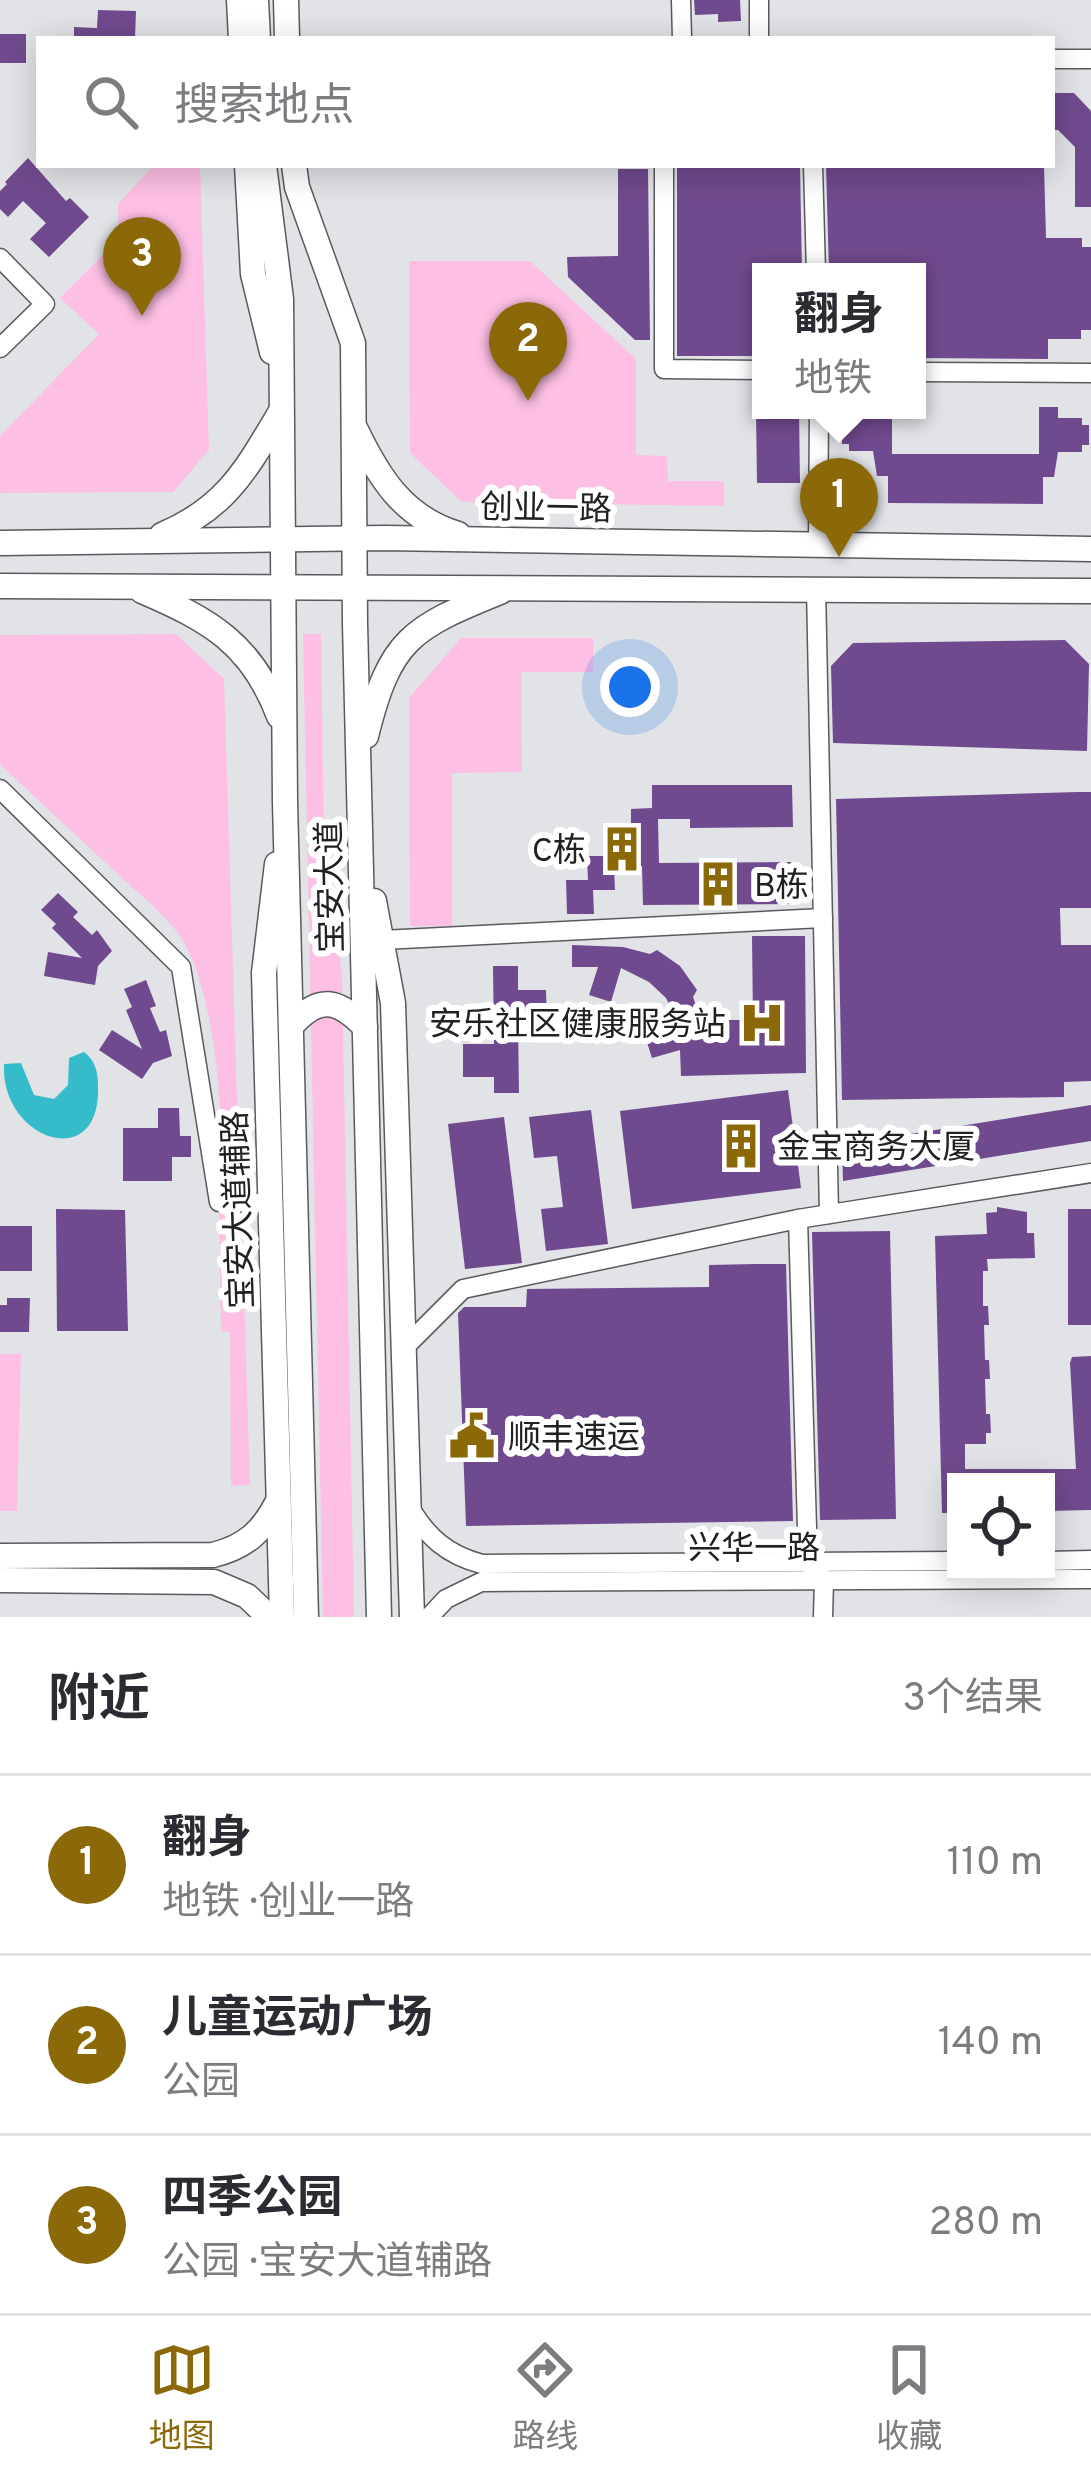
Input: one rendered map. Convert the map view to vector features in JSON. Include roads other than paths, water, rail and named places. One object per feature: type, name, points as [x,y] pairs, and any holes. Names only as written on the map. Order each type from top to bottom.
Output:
[{"type":"main road","points":[[239,0],[241,36]]},
{"type":"main road","points":[[256,0],[258,36]]},
{"type":"main road","points":[[286,0],[287,36]]},
{"type":"main road","points":[[146,541],[203,515],[225,496],[281,402],[253,274],[247,168]]},
{"type":"main road","name":"宝安大道","points":[[264,168],[281,299],[284,802],[306,1617]]},
{"type":"main road","name":"宝安大道","points":[[294,168],[353,343],[358,767],[379,1617]]},
{"type":"main road","points":[[352,423],[372,464],[400,501],[433,525],[483,539]]},
{"type":"main road","name":"创业一路","points":[[0,543],[355,538],[1091,549]]},
{"type":"main road","points":[[0,586],[1091,590]]},
{"type":"main road","points":[[129,586],[195,615],[231,640],[260,674],[284,732]]},
{"type":"main road","points":[[358,767],[380,686],[405,641],[425,625],[514,586]]},
{"type":"main road","name":"宝安大道辅路","points":[[282,1617],[264,959],[284,802]]},
{"type":"main road","points":[[361,825],[393,1003],[412,1617]]},
{"type":"main road","points":[[292,1025],[306,1010],[320,1004],[350,1011],[365,1027]]},
{"type":"main road","points":[[0,1556],[213,1555],[245,1544],[259,1533],[279,1499]]},
{"type":"main road","points":[[0,1580],[214,1582],[247,1596],[269,1617]]},
{"type":"street","points":[[681,0],[682,36]]},
{"type":"street","points":[[759,0],[759,36]]},
{"type":"street","points":[[1055,58],[1091,59]]},
{"type":"street","points":[[664,168],[664,369],[752,370]]},
{"type":"street","points":[[813,168],[816,263]]},
{"type":"street","points":[[0,258],[45,304],[0,348]]},
{"type":"street","points":[[926,372],[1091,373]]},
{"type":"street","points":[[818,419],[818,544]]},
{"type":"street","points":[[816,588],[829,1214]]},
{"type":"street","points":[[0,789],[181,967],[219,1202],[270,1203]]},
{"type":"street","points":[[382,940],[823,918]]},
{"type":"street","points":[[403,1349],[463,1289],[799,1219],[1091,1173]]},
{"type":"street","points":[[799,1219],[808,1562],[824,1580],[823,1617]]},
{"type":"street","name":"兴华一路","points":[[408,1505],[430,1538],[445,1550],[482,1564],[947,1561]]},
{"type":"street","points":[[1055,1561],[1091,1561]]},
{"type":"street","name":"兴华一路","points":[[429,1617],[449,1597],[481,1582],[1091,1579]]},
{"type":"water","points":[[84,1052],[95,1067],[98,1085],[95,1113],[84,1130],[69,1138],[51,1137],[33,1128],[7,1090],[4,1064],[21,1063],[34,1095],[54,1099],[68,1085],[69,1058]]},
{"type":"place","name":"四季公园","points":[[142,316]]},
{"type":"place","name":"儿童运动广场","points":[[528,401]]},
{"type":"place","name":"翻身","points":[[839,557]]},
{"type":"place","name":"C栋","points":[[622,849]]},
{"type":"place","name":"B栋","points":[[718,884]]},
{"type":"place","name":"安乐社区健康服务站","points":[[762,1023]]},
{"type":"place","name":"金宝商务大厦","points":[[741,1146]]},
{"type":"place","name":"顺丰速运","points":[[472,1436]]}]
